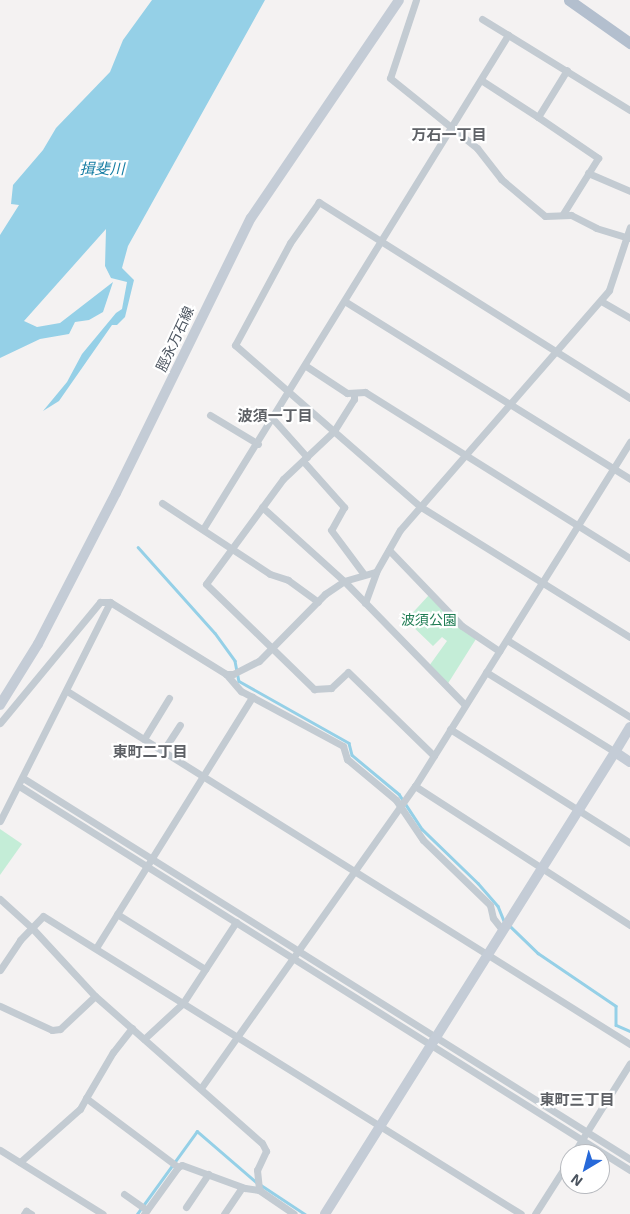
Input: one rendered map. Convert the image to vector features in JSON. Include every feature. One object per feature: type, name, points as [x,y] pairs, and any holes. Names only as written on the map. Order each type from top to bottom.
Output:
[{"type":"main road","name":"脛永万石線","points":[[0,705],[38,644],[116,493],[247,226],[399,0]]},
{"type":"main road","points":[[569,0],[630,43]]},
{"type":"main road","points":[[325,1214],[630,727]]},
{"type":"main road","points":[[615,752],[630,762]]},
{"type":"street","points":[[416,0],[390,78],[477,148],[501,179],[544,216],[564,214],[596,228],[628,237]]},
{"type":"street","points":[[482,19],[630,110]]},
{"type":"street","points":[[203,529],[346,302],[381,240],[508,35]]},
{"type":"street","points":[[538,117],[567,70]]},
{"type":"street","points":[[481,80],[598,158],[564,214]]},
{"type":"street","points":[[588,174],[630,191]]},
{"type":"street","points":[[630,398],[319,202],[290,243],[235,345],[421,507],[630,637]]},
{"type":"street","points":[[365,604],[376,572],[400,530],[468,456],[609,290],[630,227]]},
{"type":"street","points":[[601,301],[630,318]]},
{"type":"street","points":[[346,302],[630,479]]},
{"type":"street","points":[[306,366],[347,394],[365,392],[630,558]]},
{"type":"street","points":[[354,393],[354,399],[334,431],[283,479],[235,548],[206,584],[270,649],[314,689],[330,688],[348,672],[434,756]]},
{"type":"street","points":[[210,414],[258,444]]},
{"type":"street","points":[[273,419],[344,507],[331,530],[363,573]]},
{"type":"street","points":[[200,1088],[415,786],[630,442]]},
{"type":"street","points":[[162,504],[235,548],[270,574],[288,580],[318,602]]},
{"type":"street","points":[[262,507],[344,581],[365,604],[411,647],[441,682],[465,705]]},
{"type":"street","points":[[389,550],[462,626],[499,652]]},
{"type":"street","points":[[226,674],[259,661],[318,602],[344,581],[363,573],[376,572]]},
{"type":"street","points":[[0,723],[100,602],[110,602],[226,674],[236,686],[252,697],[343,746],[347,759],[400,807],[423,840],[490,905],[493,918],[503,931]]},
{"type":"street","points":[[0,821],[67,691],[110,602]]},
{"type":"street","points":[[507,640],[630,717]]},
{"type":"street","points":[[486,672],[615,752]]},
{"type":"street","points":[[67,691],[630,1044]]},
{"type":"street","points":[[96,948],[252,697]]},
{"type":"street","points":[[144,739],[170,698]]},
{"type":"street","points":[[163,752],[180,725]]},
{"type":"street","points":[[450,729],[630,843]]},
{"type":"street","points":[[22,778],[299,951],[630,1170]]},
{"type":"street","points":[[19,786],[294,958],[434,1040],[630,1159]]},
{"type":"street","points":[[415,786],[630,925]]},
{"type":"street","points":[[0,899],[33,928],[95,996],[262,1143],[266,1151],[257,1170],[259,1190]]},
{"type":"street","points":[[117,914],[206,969]]},
{"type":"street","points":[[0,970],[20,940],[43,916],[521,1214]]},
{"type":"street","points":[[144,1039],[183,1003],[236,922]]},
{"type":"street","points":[[0,1006],[52,1030],[60,1030],[95,996]]},
{"type":"street","points":[[20,1162],[80,1109],[113,1052],[132,1028]]},
{"type":"street","points":[[579,1144],[630,1063]]},
{"type":"street","points":[[86,1098],[178,1167]]},
{"type":"street","points":[[0,1150],[103,1214]]},
{"type":"street","points":[[124,1194],[145,1212],[178,1167],[182,1165],[242,1187],[259,1190],[294,1214]]},
{"type":"street","points":[[186,1207],[208,1174]]},
{"type":"street","points":[[535,1214],[560,1175]]},
{"type":"street","points":[[224,1214],[242,1187]]},
{"type":"street","points":[[24,1214],[26,1211],[31,1214]]},
{"type":"green space","name":"波須公園","points":[[429,595],[476,639],[447,685],[429,666],[447,641],[442,637],[433,646],[406,620]]},
{"type":"green space","points":[[0,829],[22,844],[0,875]]},
{"type":"water","name":"揖斐川","points":[[152,0],[265,0],[128,246],[122,268],[134,280],[125,317],[117,325],[112,325],[59,401],[43,411],[67,382],[82,354],[116,313],[122,309],[127,282],[111,278],[105,266],[106,229],[24,321],[37,327],[60,323],[113,282],[103,312],[89,320],[75,322],[69,334],[40,339],[0,358],[0,235],[19,205],[11,204],[13,185],[43,150],[56,128],[110,72],[123,40]]},
{"type":"waterway","points":[[138,547],[215,633],[235,661],[239,681],[349,743],[352,755],[399,794],[422,829],[478,883],[498,906],[504,921]]},
{"type":"waterway","points":[[510,926],[538,953],[616,1006],[616,1025],[630,1031]]},
{"type":"waterway","points":[[137,1214],[197,1131],[256,1182]]},
{"type":"waterway","points":[[261,1185],[305,1214]]},
{"type":"district","name":"万石一丁目","points":[[449,135]]},
{"type":"district","name":"波須一丁目","points":[[275,416]]},
{"type":"district","name":"東町二丁目","points":[[150,752]]},
{"type":"district","name":"東町三丁目","points":[[577,1100]]}]
